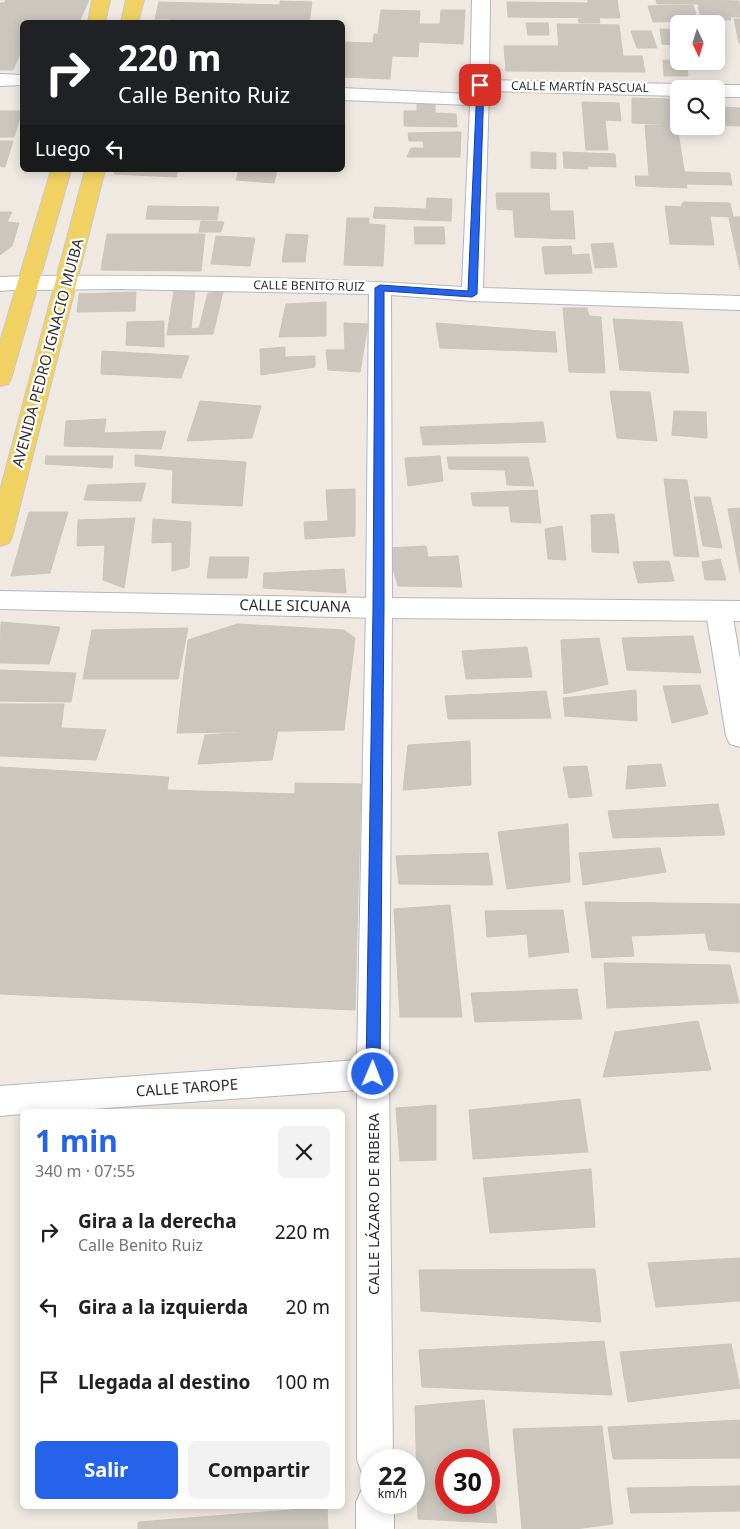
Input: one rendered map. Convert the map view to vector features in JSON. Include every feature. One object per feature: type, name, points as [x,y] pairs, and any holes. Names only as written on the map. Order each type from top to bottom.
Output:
[{"type":"main road","points":[[97,20],[101,0]]},
{"type":"main road","points":[[130,20],[135,0]]},
{"type":"main road","points":[[0,379],[60,172]]},
{"type":"main road","name":"AVENIDA PEDRO IGNACIO MUIBA","points":[[0,537],[94,172]]},
{"type":"street","points":[[472,294],[480,92],[481,0]]},
{"type":"street","points":[[0,80],[20,80]]},
{"type":"street","name":"CALLE MARTÍN PASCUAL","points":[[345,94],[670,90]]},
{"type":"street","points":[[725,90],[740,91]]},
{"type":"street","name":"CALLE BENITO RUIZ","points":[[0,284],[67,282],[380,288],[472,294],[740,303]]},
{"type":"street","name":"CALLE LÁZARO DE RIBERA","points":[[375,1449],[373,1074],[379,608],[380,288]]},
{"type":"street","name":"CALLE SICUANA","points":[[0,600],[379,608],[729,611]]},
{"type":"street","points":[[729,611],[740,736]]},
{"type":"street","name":"CALLE TAROPE","points":[[0,1101],[373,1074]]},
{"type":"street","points":[[375,1514],[375,1529]]},
{"type":"building","points":[[6,0],[89,0],[80,20],[20,20],[20,34],[0,33],[0,3],[4,3]]},
{"type":"building","points":[[588,0],[617,0],[620,18],[508,17],[507,2],[588,3]]},
{"type":"building","points":[[656,0],[697,0],[698,4],[657,4]]},
{"type":"building","points":[[697,0],[739,1],[740,17],[730,17],[731,20],[725,20],[725,15],[700,15]]},
{"type":"building","points":[[280,1],[312,2],[309,20],[155,19],[159,2],[280,5]]},
{"type":"building","points":[[693,5],[696,15],[670,15],[670,22],[653,22],[648,6]]},
{"type":"building","points":[[381,10],[420,11],[419,24],[440,24],[441,10],[465,10],[463,44],[419,42],[418,57],[392,56],[390,79],[345,77],[345,42],[373,43],[374,34],[393,35],[378,33]]},
{"type":"building","points":[[599,18],[600,23],[579,23],[578,19]]},
{"type":"building","points":[[734,19],[740,19],[740,43],[739,43]]},
{"type":"building","points":[[526,23],[548,23],[549,35],[528,35]]},
{"type":"building","points":[[557,24],[619,25],[623,56],[642,56],[645,72],[506,71],[504,46],[559,46]]},
{"type":"building","points":[[660,29],[670,30],[670,44],[662,44]]},
{"type":"building","points":[[631,31],[651,31],[657,48],[637,48]]},
{"type":"building","points":[[0,33],[20,34],[20,54],[13,70],[0,70]]},
{"type":"building","points":[[663,60],[670,60],[670,70],[687,70],[688,76],[664,76]]},
{"type":"building","points":[[632,98],[670,99],[670,125],[632,123]]},
{"type":"building","points":[[582,102],[619,103],[621,121],[605,120],[608,150],[586,150]]},
{"type":"building","points":[[417,103],[435,103],[435,113],[456,114],[457,127],[404,126],[404,111],[417,111]]},
{"type":"building","points":[[725,107],[740,108],[740,126],[725,125]]},
{"type":"building","points":[[0,111],[20,111],[14,137],[0,137]]},
{"type":"building","points":[[645,125],[670,126],[670,135],[678,135],[687,188],[636,186],[635,176],[649,176]]},
{"type":"building","points":[[461,132],[460,157],[407,157],[411,148],[424,148],[423,141],[409,141],[408,133]]},
{"type":"building","points":[[0,141],[13,141],[5,167],[0,166]]},
{"type":"building","points":[[531,152],[556,153],[556,169],[531,168]]},
{"type":"building","points":[[563,152],[615,154],[616,167],[587,166],[588,169],[564,168]]},
{"type":"building","points":[[114,172],[177,172],[176,177],[114,174]]},
{"type":"building","points":[[238,172],[277,172],[274,183],[236,180]]},
{"type":"building","points":[[684,172],[730,173],[732,185],[686,184]]},
{"type":"building","points":[[496,193],[549,193],[550,211],[573,211],[575,239],[515,237],[513,210],[497,209]]},
{"type":"building","points":[[427,198],[452,199],[451,221],[373,218],[375,207],[426,209]]},
{"type":"building","points":[[683,202],[730,203],[733,217],[710,216],[714,245],[670,244],[665,206],[681,207]]},
{"type":"building","points":[[148,206],[219,207],[217,220],[146,219]]},
{"type":"building","points":[[0,212],[12,212],[7,222],[19,223],[12,246],[0,255]]},
{"type":"building","points":[[740,217],[740,270],[729,218]]},
{"type":"building","points":[[347,218],[369,218],[369,224],[385,225],[383,266],[344,265]]},
{"type":"building","points":[[201,221],[224,222],[221,232],[199,232]]},
{"type":"building","points":[[414,227],[444,227],[445,244],[415,244]]},
{"type":"building","points":[[107,234],[205,234],[201,271],[101,270]]},
{"type":"building","points":[[286,234],[308,235],[305,262],[282,262]]},
{"type":"building","points":[[216,236],[255,238],[250,266],[211,264]]},
{"type":"building","points":[[613,243],[617,267],[595,268],[591,244]]},
{"type":"building","points":[[571,246],[572,255],[589,254],[592,273],[545,274],[542,247]]},
{"type":"building","points":[[195,290],[191,329],[199,328],[208,293],[223,292],[213,334],[167,335],[174,291]]},
{"type":"building","points":[[136,292],[135,311],[77,312],[79,294]]},
{"type":"building","points":[[326,302],[326,336],[279,337],[286,304]]},
{"type":"building","points":[[563,308],[587,308],[589,316],[601,317],[605,373],[569,372]]},
{"type":"building","points":[[613,319],[682,322],[689,373],[620,370]]},
{"type":"building","points":[[164,321],[164,347],[126,345],[127,322]]},
{"type":"building","points":[[344,323],[368,324],[360,372],[328,370],[326,350],[345,350]]},
{"type":"building","points":[[436,323],[555,332],[557,352],[440,348]]},
{"type":"building","points":[[285,347],[285,357],[315,356],[315,367],[261,375],[260,349]]},
{"type":"building","points":[[102,351],[189,356],[181,378],[101,374]]},
{"type":"building","points":[[610,391],[650,392],[657,441],[617,438]]},
{"type":"building","points":[[200,401],[261,406],[252,438],[187,441]]},
{"type":"building","points":[[674,411],[706,412],[707,438],[672,435]]},
{"type":"building","points":[[106,419],[104,433],[166,431],[161,449],[64,446],[66,421]]},
{"type":"building","points":[[543,422],[546,442],[423,445],[420,427]]},
{"type":"building","points":[[135,455],[246,462],[242,506],[172,503],[173,470],[135,466]]},
{"type":"building","points":[[46,456],[113,456],[112,468],[45,464]]},
{"type":"building","points":[[440,456],[443,481],[408,486],[405,458]]},
{"type":"building","points":[[447,457],[528,457],[534,486],[507,485],[505,470],[449,469]]},
{"type":"building","points":[[664,479],[687,480],[699,557],[674,556]]},
{"type":"building","points":[[146,483],[141,501],[84,500],[88,485]]},
{"type":"building","points":[[355,489],[355,536],[305,539],[304,522],[328,521],[326,490]]},
{"type":"building","points":[[537,490],[541,523],[511,522],[509,506],[473,506],[471,493]]},
{"type":"building","points":[[694,497],[710,497],[722,548],[703,546]]},
{"type":"building","points":[[740,508],[740,573],[728,509]]},
{"type":"building","points":[[29,512],[68,512],[50,573],[11,576]]},
{"type":"building","points":[[614,514],[619,553],[592,552],[591,515]]},
{"type":"building","points":[[135,518],[124,588],[103,580],[105,545],[77,546],[78,520]]},
{"type":"building","points":[[153,519],[191,522],[189,567],[172,571],[172,542],[152,543]]},
{"type":"building","points":[[562,526],[566,560],[548,559],[545,529]]},
{"type":"building","points":[[426,546],[428,557],[458,556],[462,587],[398,586],[387,548]]},
{"type":"building","points":[[210,557],[249,557],[247,578],[207,578]]},
{"type":"building","points":[[720,559],[726,580],[705,580],[702,562]]},
{"type":"building","points":[[669,561],[674,581],[638,583],[633,562]]},
{"type":"building","points":[[344,569],[346,593],[263,588],[264,573]]},
{"type":"building","points":[[1,622],[60,627],[49,664],[0,663]]},
{"type":"building","points":[[237,624],[344,630],[355,638],[344,730],[177,733],[188,640]]},
{"type":"building","points":[[188,628],[178,679],[83,679],[92,630]]},
{"type":"building","points":[[693,636],[701,673],[627,670],[622,638]]},
{"type":"building","points":[[599,638],[608,684],[564,694],[561,640]]},
{"type":"building","points":[[527,647],[532,677],[466,679],[462,651]]},
{"type":"building","points":[[0,670],[76,673],[71,702],[0,701]]},
{"type":"building","points":[[700,685],[708,714],[672,723],[663,686]]},
{"type":"building","points":[[636,690],[637,721],[565,716],[563,698]]},
{"type":"building","points":[[546,691],[551,718],[448,719],[445,696]]},
{"type":"building","points":[[0,704],[64,704],[61,728],[106,730],[96,760],[0,756]]},
{"type":"building","points":[[278,730],[272,760],[198,764],[205,735]]},
{"type":"building","points":[[470,741],[471,785],[403,790],[408,745]]},
{"type":"building","points":[[661,764],[666,786],[626,789],[628,766]]},
{"type":"building","points":[[587,766],[592,796],[569,798],[563,767]]},
{"type":"building","points":[[0,767],[169,777],[167,790],[295,794],[295,783],[361,784],[355,1010],[0,994]]},
{"type":"building","points":[[718,804],[725,835],[613,838],[608,811]]},
{"type":"building","points":[[568,824],[570,882],[507,889],[498,832]]},
{"type":"building","points":[[660,848],[666,872],[583,885],[579,853]]},
{"type":"building","points":[[488,853],[493,885],[399,884],[396,856]]},
{"type":"building","points":[[585,902],[740,904],[740,952],[709,950],[705,933],[631,936],[634,956],[592,958]]},
{"type":"building","points":[[450,905],[462,1017],[400,1017],[394,909]]},
{"type":"building","points":[[563,910],[569,952],[529,957],[527,934],[487,937],[485,911]]},
{"type":"building","points":[[604,963],[730,965],[739,1003],[607,1008]]},
{"type":"building","points":[[577,989],[582,1019],[475,1022],[471,993]]},
{"type":"building","points":[[698,1021],[711,1070],[603,1077],[615,1032]]},
{"type":"building","points":[[580,1099],[588,1152],[473,1159],[469,1110]]},
{"type":"building","points":[[436,1105],[436,1160],[400,1161],[396,1108]]},
{"type":"building","points":[[591,1169],[595,1227],[490,1233],[483,1178]]},
{"type":"building","points":[[740,1258],[740,1301],[656,1307],[648,1263]]},
{"type":"building","points":[[595,1269],[601,1322],[421,1311],[419,1270]]},
{"type":"building","points":[[604,1341],[612,1395],[422,1387],[419,1350]]},
{"type":"building","points":[[731,1344],[740,1388],[628,1402],[620,1352]]},
{"type":"building","points":[[484,1400],[489,1449],[435,1449],[435,1514],[496,1514],[497,1523],[418,1519],[418,1514],[425,1514],[425,1449],[416,1449],[415,1406]]},
{"type":"building","points":[[740,1420],[740,1458],[613,1459],[608,1427]]},
{"type":"building","points":[[602,1426],[613,1524],[575,1529],[522,1529],[513,1429]]},
{"type":"building","points":[[740,1486],[740,1511],[631,1513],[627,1488]]},
{"type":"building","points":[[302,1509],[327,1509],[328,1529],[138,1529],[138,1522]]},
{"type":"route","points":[[373,1074],[379,608],[380,288],[472,294],[480,85]]}]
